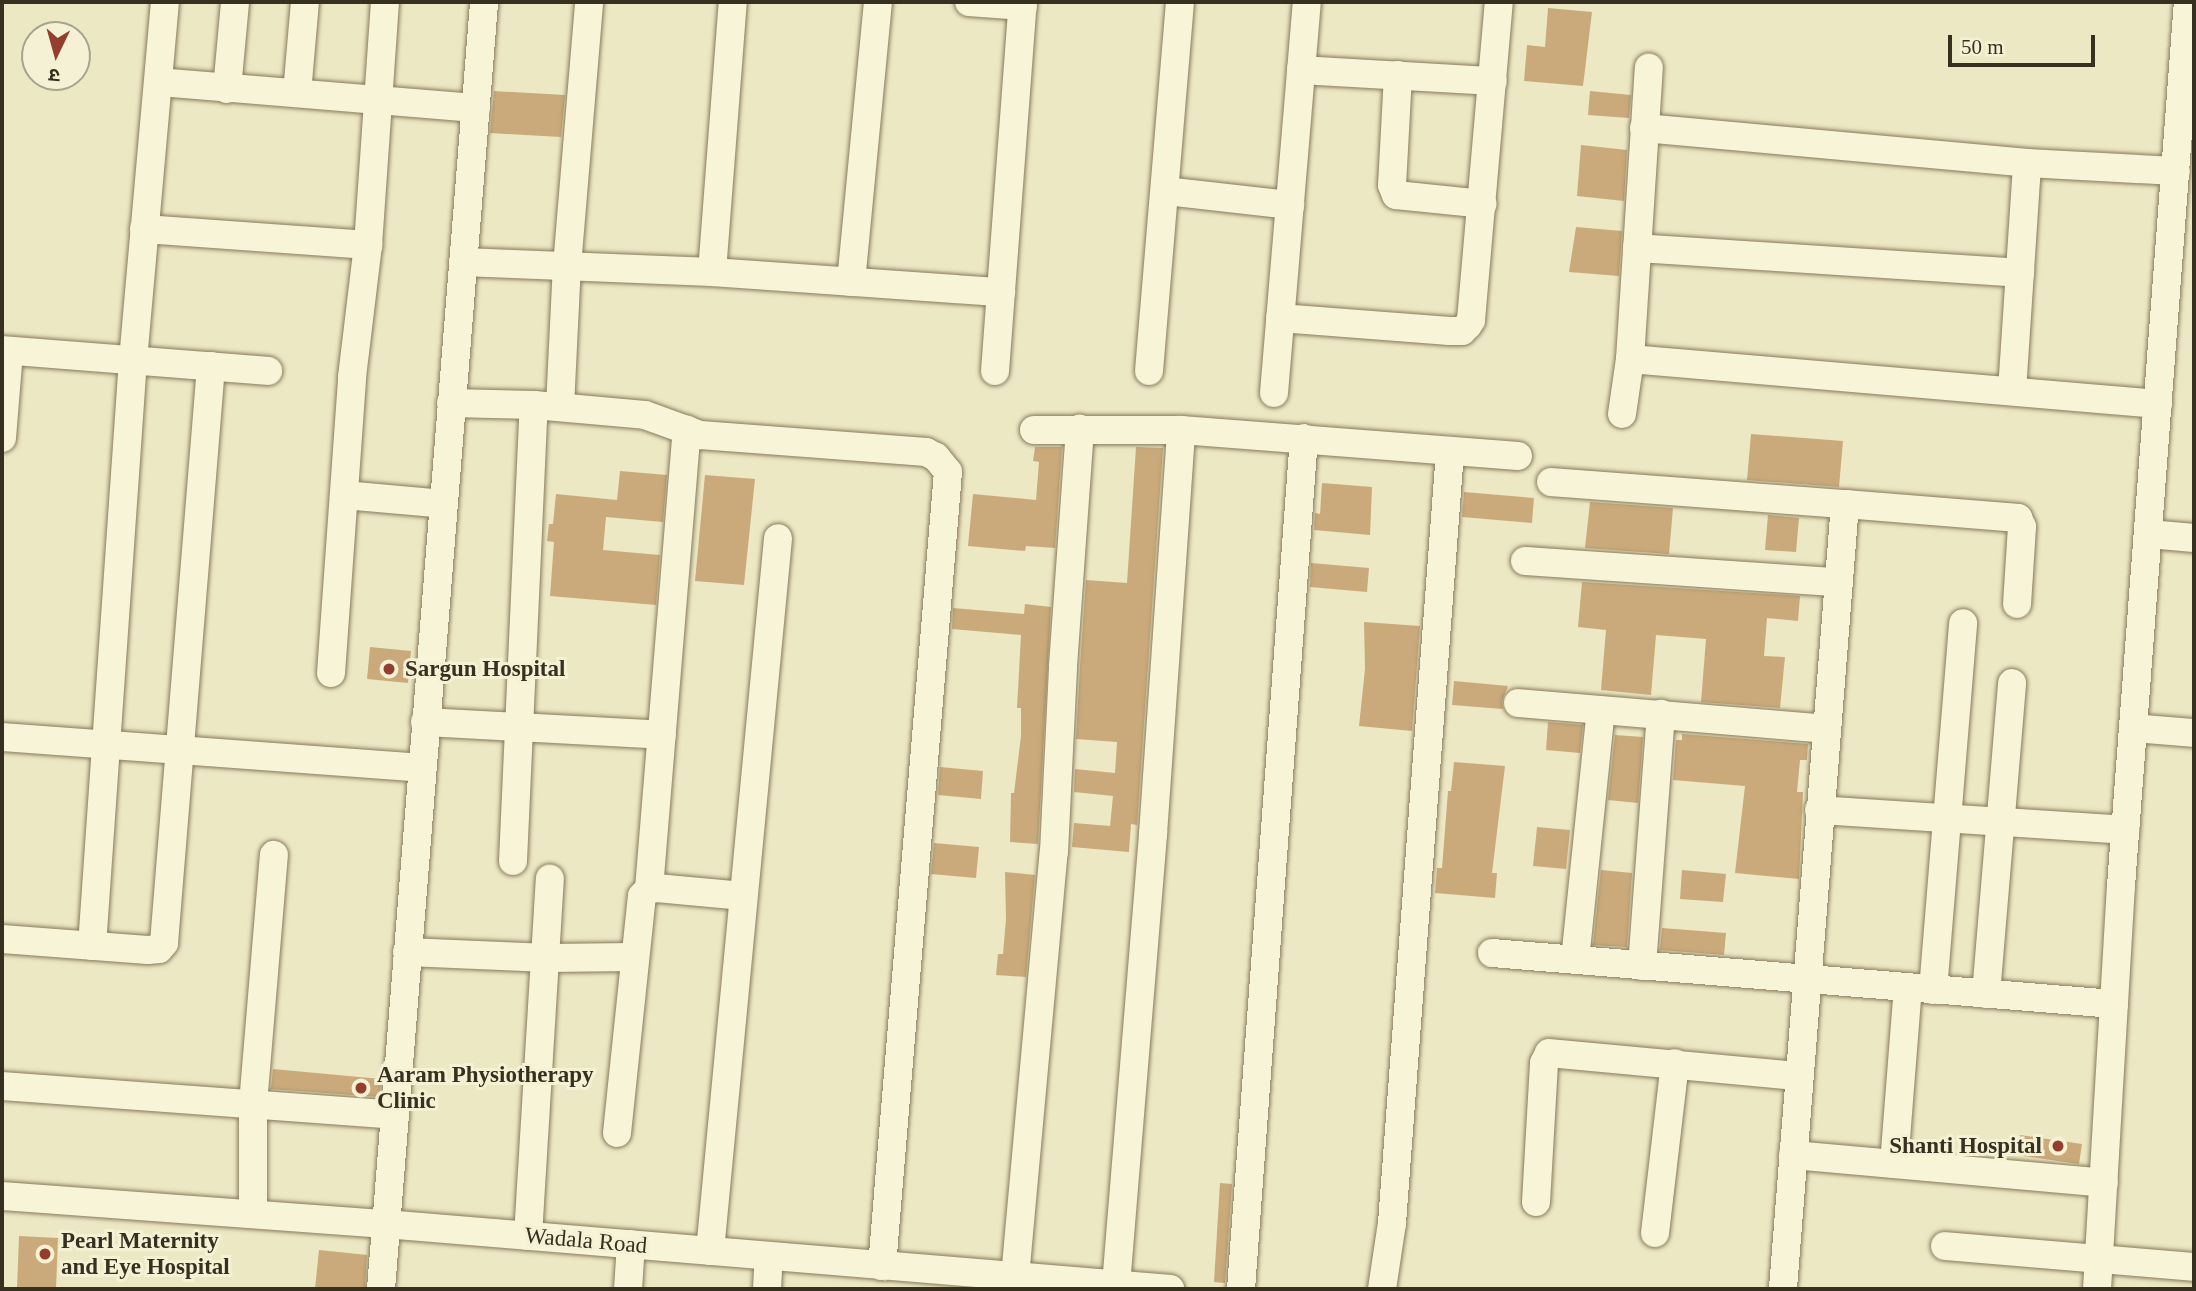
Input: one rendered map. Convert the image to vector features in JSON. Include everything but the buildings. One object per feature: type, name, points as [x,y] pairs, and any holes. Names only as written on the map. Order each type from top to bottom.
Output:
[{"type":"street","points":[[92,946],[133,360],[165,2]]},
{"type":"street","points":[[227,89],[235,2]]},
{"type":"street","points":[[297,93],[305,2]]},
{"type":"street","points":[[331,673],[352,377],[368,245],[385,2]]},
{"type":"street","points":[[382,1289],[484,2]]},
{"type":"street","points":[[513,861],[519,727],[547,406],[567,266],[589,2]]},
{"type":"street","points":[[712,272],[733,2]]},
{"type":"street","points":[[851,282],[878,2]]},
{"type":"street","points":[[969,2],[1023,4],[995,370]]},
{"type":"street","points":[[1149,371],[1180,2]]},
{"type":"street","points":[[1274,393],[1307,2]]},
{"type":"street","points":[[1280,318],[1462,331],[1471,320],[1499,2]]},
{"type":"street","points":[[2097,1289],[2125,830],[2188,2]]},
{"type":"street","points":[[1622,414],[1630,359],[1649,68]]},
{"type":"street","points":[[1301,70],[1493,81]]},
{"type":"street","points":[[1398,75],[1392,185],[1396,195],[1483,204]]},
{"type":"street","points":[[159,82],[475,108]]},
{"type":"street","points":[[1644,128],[2027,163],[2176,171]]},
{"type":"street","points":[[2012,391],[2027,163]]},
{"type":"street","points":[[1165,191],[1290,205]]},
{"type":"street","points":[[144,229],[368,245]]},
{"type":"street","points":[[1637,248],[2020,273]]},
{"type":"street","points":[[463,262],[712,272],[1001,292]]},
{"type":"street","points":[[2,438],[5,350],[268,371]]},
{"type":"street","points":[[1630,359],[2158,404]]},
{"type":"street","points":[[2,939],[149,950],[159,948],[164,943],[211,366]]},
{"type":"street","points":[[451,404],[547,406],[645,415],[700,435],[926,452],[936,457],[948,472],[882,1266]]},
{"type":"street","points":[[1015,1277],[1054,852],[1080,429]]},
{"type":"street","points":[[617,1133],[640,905],[642,896],[649,889],[687,430]]},
{"type":"street","points":[[1034,430],[1181,430],[1518,456]]},
{"type":"street","points":[[1116,1285],[1153,834],[1181,430]]},
{"type":"street","points":[[1241,1289],[1304,438]]},
{"type":"street","points":[[1382,1289],[1392,1223],[1450,451]]},
{"type":"street","points":[[1551,482],[2018,518],[2022,527],[2017,604]]},
{"type":"street","points":[[344,495],[444,504]]},
{"type":"street","points":[[1783,1289],[1845,504]]},
{"type":"street","points":[[2149,534],[2194,538]]},
{"type":"street","points":[[710,1251],[778,538]]},
{"type":"street","points":[[1525,561],[1838,582]]},
{"type":"street","points":[[1894,1164],[1948,818],[1963,624]]},
{"type":"street","points":[[1986,994],[2012,684]]},
{"type":"street","points":[[1518,703],[1826,729]]},
{"type":"street","points":[[1575,960],[1601,710]]},
{"type":"street","points":[[1642,966],[1661,714]]},
{"type":"street","points":[[425,722],[662,735]]},
{"type":"street","points":[[2133,728],[2194,733]]},
{"type":"street","points":[[2,737],[422,768]]},
{"type":"street","points":[[1819,810],[2125,830]]},
{"type":"street","points":[[253,1214],[253,1104],[274,855]]},
{"type":"street","points":[[528,1236],[548,958],[550,879]]},
{"type":"street","points":[[649,889],[743,896]]},
{"type":"street","points":[[407,952],[548,958],[634,957]]},
{"type":"street","points":[[1492,953],[1806,981],[2114,1004]]},
{"type":"street","points":[[1536,1202],[1544,1063],[1549,1052],[1798,1076]]},
{"type":"street","points":[[1655,1233],[1675,1063]]},
{"type":"street","points":[[2,1086],[394,1115]]},
{"type":"street","points":[[1793,1155],[2104,1183]]},
{"type":"street","name":"Wadala Road","points":[[2,1196],[631,1244],[1015,1277],[1043,1284],[1170,1289]]},
{"type":"street","points":[[628,1289],[631,1244]]},
{"type":"street","points":[[1945,1246],[2194,1267]]},
{"type":"street","points":[[766,1289],[769,1256]]},
{"type":"place","name":"Sargun Hospital","points":[[389,669]]},
{"type":"place","name":"Aaram Physiotherapy Clinic","points":[[361,1088]]},
{"type":"place","name":"Shanti Hospital","points":[[2058,1146]]},
{"type":"place","name":"Pearl Maternity and Eye Hospital","points":[[45,1254]]}]
